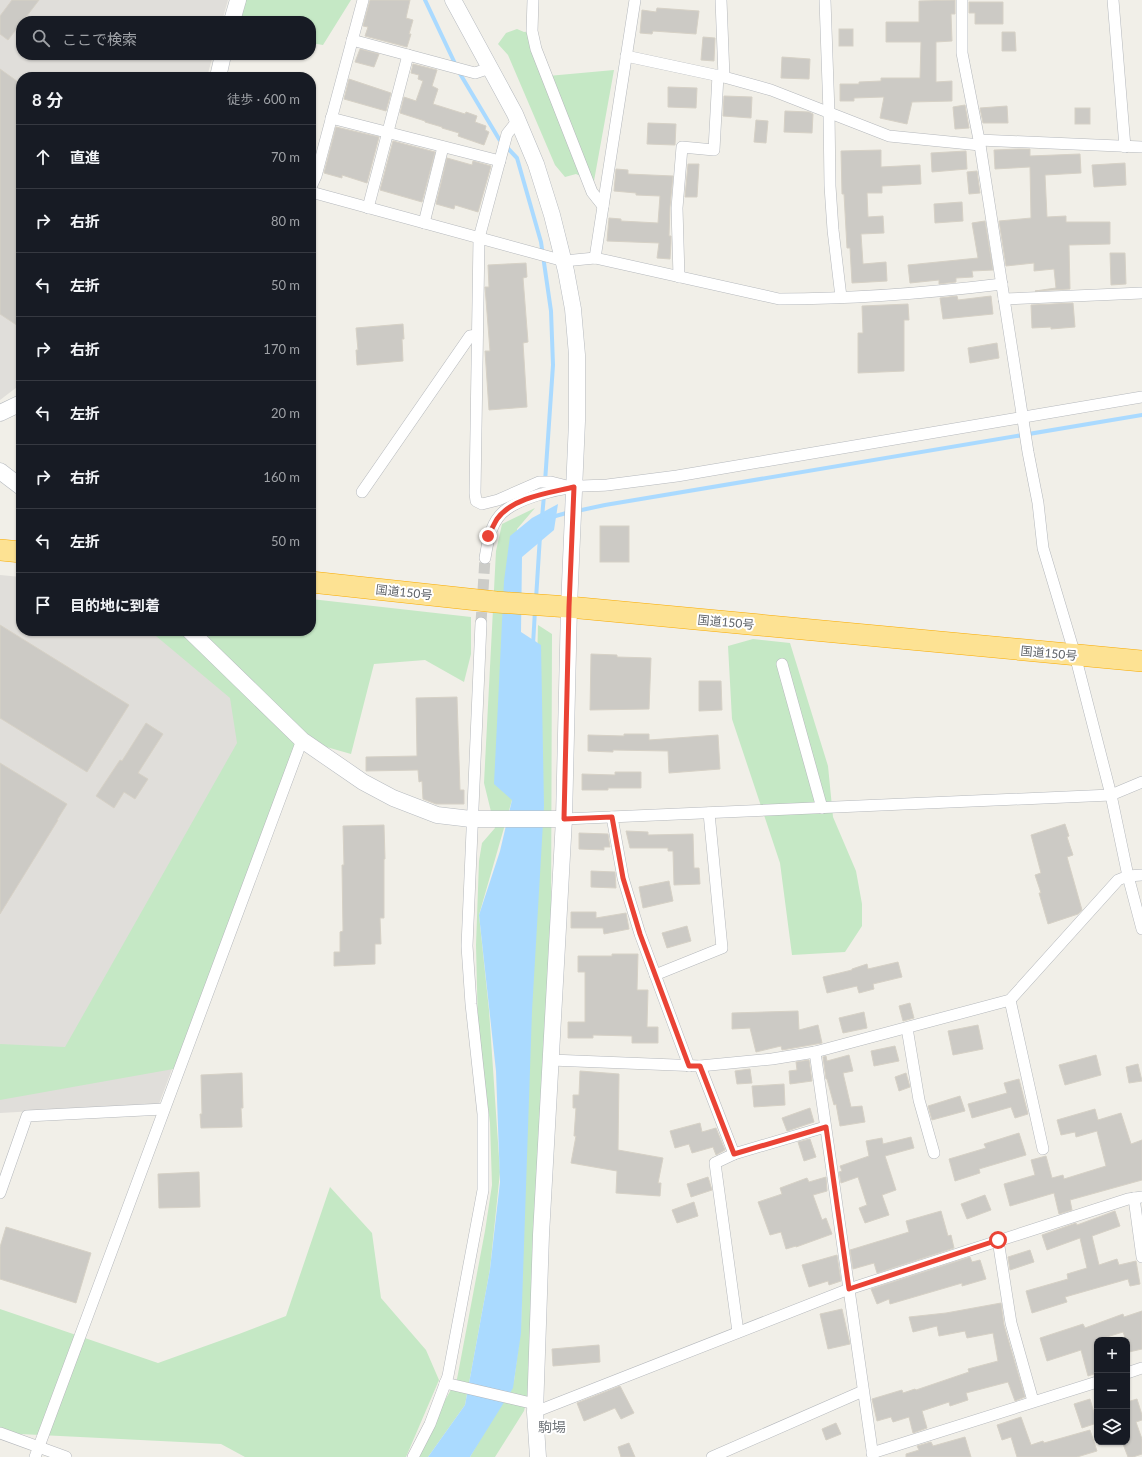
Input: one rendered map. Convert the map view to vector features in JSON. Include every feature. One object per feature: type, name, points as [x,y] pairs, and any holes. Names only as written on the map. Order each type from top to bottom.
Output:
[{"type":"highway","points":[[0,550],[16,552]]},
{"type":"highway","name":"国道150号","points":[[316,583],[496,602],[564,607],[1075,656],[1142,661]]},
{"type":"street","points":[[233,16],[238,0]]},
{"type":"street","points":[[316,176],[362,0]]},
{"type":"street","points":[[453,0],[518,120],[536,164],[552,215],[564,261],[573,309],[577,355],[577,421],[573,523],[564,607],[551,1060],[541,1235],[535,1408],[538,1457]]},
{"type":"street","points":[[533,0],[532,31],[536,49],[592,192],[603,206]]},
{"type":"street","points":[[595,258],[635,0]]},
{"type":"street","points":[[679,277],[677,208],[682,147],[714,150],[721,76],[721,0]]},
{"type":"street","points":[[825,0],[830,186],[833,230],[841,297]]},
{"type":"street","points":[[962,0],[962,54],[979,143],[1038,503],[1044,548],[1075,656],[1142,928]]},
{"type":"street","points":[[1113,0],[1125,147]]},
{"type":"street","points":[[352,40],[474,73],[490,68]]},
{"type":"street","points":[[368,208],[408,55]]},
{"type":"street","points":[[626,56],[721,76],[771,90],[889,136],[979,143],[1142,147]]},
{"type":"street","points":[[219,72],[222,60]]},
{"type":"street","points":[[331,118],[500,161]]},
{"type":"street","points":[[518,120],[507,134],[479,238],[474,494],[476,501],[482,504],[489,503],[539,482],[552,482],[574,491]]},
{"type":"street","points":[[424,223],[443,147]]},
{"type":"street","points":[[316,193],[564,261],[595,258],[779,300],[939,292],[1002,284]]},
{"type":"street","points":[[1004,298],[1142,293]]},
{"type":"street","points":[[362,492],[470,336],[477,335]]},
{"type":"street","points":[[485,558],[488,536],[497,519],[507,509],[535,496],[677,476],[1142,397]]},
{"type":"street","points":[[0,413],[16,405]]},
{"type":"street","points":[[0,471],[16,483]]},
{"type":"street","points":[[413,1457],[430,1424],[445,1383],[463,1298],[482,1190],[483,1114],[471,1004],[467,946],[471,819],[478,722],[481,623]]},
{"type":"street","points":[[195,636],[302,740],[363,782],[393,798],[437,815],[471,819],[558,819],[1110,795],[1142,782]]},
{"type":"street","points":[[782,664],[822,808]]},
{"type":"street","points":[[36,1452],[302,740]]},
{"type":"street","points":[[655,975],[722,948],[709,813]]},
{"type":"street","points":[[612,817],[623,878],[640,934],[655,975],[734,1154]]},
{"type":"street","points":[[551,1060],[694,1066],[772,1060],[815,1052],[1010,1000],[1118,880],[1128,876],[1142,875]]},
{"type":"street","points":[[1010,1000],[1043,1149]]},
{"type":"street","points":[[908,1028],[920,1100],[934,1153]]},
{"type":"street","points":[[815,1052],[872,1455],[1033,1401],[1094,1383]]},
{"type":"street","points":[[0,1193],[27,1116],[164,1109]]},
{"type":"street","points":[[738,1332],[714,1163],[734,1154],[826,1127]]},
{"type":"street","points":[[445,1383],[519,1400],[535,1408],[849,1289],[1128,1199],[1138,1198],[1142,1257]]},
{"type":"street","points":[[998,1240],[1011,1323],[1033,1401]]},
{"type":"street","points":[[1130,1372],[1142,1368]]},
{"type":"street","points":[[712,1457],[863,1391]]},
{"type":"street","points":[[0,1433],[36,1452],[66,1457]]},
{"type":"shaded area","points":[[0,0],[228,0],[223,16],[16,16],[16,60],[212,60],[208,72],[16,72],[16,388],[0,400]]},
{"type":"shaded area","points":[[0,575],[16,577],[16,636],[173,636],[293,746],[159,1104],[0,1113]]},
{"type":"green space","points":[[241,0],[351,0],[323,45],[316,44],[316,16],[235,16]]},
{"type":"green space","points":[[517,29],[524,32],[532,31],[548,76],[614,70],[592,192],[587,179],[576,174],[565,177],[555,165],[508,55],[498,44],[506,33]]},
{"type":"green space","points":[[535,508],[517,529],[512,800],[479,915],[489,1010],[500,1172],[490,1269],[465,1405],[428,1457],[413,1457],[457,1379],[485,1231],[492,1185],[490,1123],[478,1028],[476,945],[479,861],[482,843],[495,828],[484,783],[496,551],[502,524]]},
{"type":"green space","points":[[316,600],[471,617],[471,654],[464,682],[425,660],[374,664],[351,754],[302,740],[179,1068],[0,1100],[0,1044],[65,1047],[237,743],[230,698],[156,636],[316,636]]},
{"type":"green space","points":[[538,625],[552,634],[551,930],[539,1135],[529,1391],[524,1411],[495,1457],[470,1457],[514,1381],[521,1327]]},
{"type":"green space","points":[[753,639],[790,643],[828,766],[833,817],[856,871],[862,904],[862,926],[845,952],[792,955],[780,863],[732,719],[728,646]]},
{"type":"green space","points":[[330,1187],[372,1233],[381,1298],[426,1350],[439,1380],[406,1457],[245,1457],[221,1444],[0,1433],[0,1309],[158,1363],[239,1334],[286,1316]]},
{"type":"water","points":[[558,504],[554,530],[522,557],[521,632],[541,645],[544,806],[532,1011],[521,1333],[513,1388],[470,1457],[428,1457],[465,1405],[490,1269],[500,1182],[496,1071],[479,915],[500,851],[512,800],[494,784],[504,581],[510,536],[532,518]]},
{"type":"building","points":[[12,0],[39,0],[27,16],[16,16],[16,30],[8,40],[0,34],[0,16]]},
{"type":"building","points":[[370,0],[410,0],[406,18],[413,20],[407,47],[365,36],[368,27],[363,26]]},
{"type":"building","points":[[955,0],[955,14],[951,14],[952,41],[936,42],[936,82],[952,81],[952,101],[912,102],[907,124],[880,118],[884,97],[854,98],[854,101],[840,101],[840,84],[859,84],[859,82],[881,81],[881,78],[920,78],[921,42],[886,42],[886,22],[919,22],[919,1]]},
{"type":"building","points":[[969,2],[1003,2],[1003,24],[975,24],[975,13],[969,13]]},
{"type":"building","points":[[657,8],[699,11],[696,34],[653,31],[652,34],[640,33],[642,10],[656,12]]},
{"type":"building","points":[[839,29],[853,29],[853,46],[839,46]]},
{"type":"building","points":[[1002,32],[1015,32],[1016,51],[1002,51]]},
{"type":"building","points":[[703,37],[715,38],[714,61],[701,60]]},
{"type":"building","points":[[360,49],[379,54],[374,67],[355,62]]},
{"type":"building","points":[[782,57],[810,59],[809,79],[781,78]]},
{"type":"building","points":[[413,64],[437,70],[432,86],[438,89],[433,104],[465,114],[466,112],[477,116],[475,122],[486,126],[485,130],[489,132],[484,145],[458,136],[459,133],[400,113],[404,97],[416,101],[423,81],[418,79],[419,75],[411,73]]},
{"type":"building","points":[[0,69],[16,80],[16,325],[0,314]]},
{"type":"building","points":[[349,79],[391,93],[386,111],[344,99]]},
{"type":"building","points":[[668,87],[697,88],[696,108],[668,107]]},
{"type":"building","points":[[724,96],[752,97],[751,118],[723,116]]},
{"type":"building","points":[[965,105],[969,128],[955,129],[953,107]]},
{"type":"building","points":[[1007,106],[1008,123],[983,123],[980,108]]},
{"type":"building","points":[[1075,108],[1090,108],[1090,124],[1075,124]]},
{"type":"building","points":[[785,111],[809,112],[813,114],[812,133],[784,132]]},
{"type":"building","points":[[756,120],[768,121],[766,143],[754,142]]},
{"type":"building","points":[[648,123],[676,124],[675,145],[647,144]]},
{"type":"building","points":[[336,127],[379,137],[367,183],[342,175],[342,178],[324,173]]},
{"type":"building","points":[[393,141],[435,152],[422,202],[380,190]]},
{"type":"building","points":[[1030,149],[1030,156],[1080,154],[1081,173],[1045,175],[1047,217],[1066,216],[1066,222],[1110,222],[1110,244],[1069,245],[1070,289],[1035,291],[1056,288],[1054,269],[1034,271],[1034,263],[1006,266],[999,221],[1031,218],[1030,167],[995,169],[994,150]]},
{"type":"building","points":[[881,150],[881,167],[920,165],[921,184],[882,186],[882,193],[867,193],[868,217],[883,216],[884,233],[861,234],[863,264],[886,262],[887,281],[852,283],[850,248],[847,248],[844,194],[842,194],[841,151]]},
{"type":"building","points":[[966,151],[967,169],[932,172],[931,153]]},
{"type":"building","points":[[447,158],[472,165],[473,161],[491,166],[478,212],[455,205],[454,209],[436,204]]},
{"type":"building","points":[[1125,163],[1126,185],[1094,187],[1092,165]]},
{"type":"building","points":[[688,164],[699,164],[697,197],[685,197]]},
{"type":"building","points":[[616,169],[628,170],[628,174],[673,176],[670,207],[670,259],[657,258],[659,243],[607,241],[609,218],[621,219],[621,221],[658,223],[660,196],[636,195],[636,193],[614,191]]},
{"type":"building","points":[[977,171],[980,193],[969,194],[967,172]]},
{"type":"building","points":[[962,202],[963,221],[935,223],[934,204]]},
{"type":"building","points":[[985,221],[993,270],[972,271],[973,277],[956,278],[956,282],[939,284],[939,280],[910,283],[908,265],[978,258],[972,223]]},
{"type":"building","points":[[1110,253],[1125,253],[1126,284],[1111,285]]},
{"type":"building","points":[[526,263],[527,277],[523,278],[528,342],[523,343],[527,407],[489,410],[485,351],[490,351],[485,287],[489,287],[488,265]]},
{"type":"building","points":[[957,296],[958,300],[991,296],[993,314],[943,319],[940,298]]},
{"type":"building","points":[[1073,303],[1075,327],[1051,329],[1051,327],[1032,328],[1031,305]]},
{"type":"building","points":[[908,304],[909,320],[904,320],[904,371],[858,373],[858,333],[863,333],[862,306]]},
{"type":"building","points":[[403,324],[403,361],[357,365],[356,350],[358,350],[356,328]]},
{"type":"building","points":[[997,343],[999,358],[970,363],[968,348]]},
{"type":"building","points":[[600,526],[629,526],[629,562],[600,562]]},
{"type":"building","points":[[0,625],[129,705],[87,772],[0,718]]},
{"type":"building","points":[[591,654],[617,655],[617,657],[651,658],[649,709],[590,710]]},
{"type":"building","points":[[699,681],[721,681],[722,710],[699,711]]},
{"type":"building","points":[[457,697],[460,790],[464,790],[464,804],[436,804],[423,799],[422,781],[419,782],[418,770],[366,771],[366,757],[417,756],[416,698]]},
{"type":"building","points":[[146,723],[163,734],[138,773],[148,779],[135,799],[124,792],[114,808],[96,796],[120,760],[122,761]]},
{"type":"building","points":[[624,734],[649,734],[649,740],[718,735],[720,769],[669,773],[668,751],[588,751],[588,735],[624,736]]},
{"type":"building","points":[[0,763],[67,804],[0,914]]},
{"type":"building","points":[[615,772],[641,772],[641,788],[582,790],[582,774],[615,775]]},
{"type":"building","points":[[1065,824],[1069,836],[1067,837],[1073,855],[1067,857],[1082,910],[1078,914],[1048,924],[1035,875],[1041,873],[1031,835]]},
{"type":"building","points":[[384,825],[384,918],[380,918],[381,944],[375,944],[375,964],[334,966],[334,952],[340,952],[340,932],[343,931],[343,826]]},
{"type":"building","points":[[626,831],[648,832],[648,835],[693,834],[694,868],[699,868],[700,884],[674,885],[673,851],[668,851],[668,848],[630,848]]},
{"type":"building","points":[[579,833],[608,834],[610,847],[604,847],[604,850],[579,849]]},
{"type":"building","points":[[591,871],[615,872],[616,888],[591,887]]},
{"type":"building","points":[[669,881],[673,901],[643,908],[639,887]]},
{"type":"building","points":[[571,912],[596,912],[596,918],[626,913],[629,929],[604,934],[603,928],[571,928]]},
{"type":"building","points":[[687,926],[691,941],[667,948],[662,933]]},
{"type":"building","points":[[612,954],[638,954],[637,990],[648,990],[647,1027],[658,1027],[658,1043],[632,1043],[632,1036],[593,1035],[593,1038],[568,1038],[568,1022],[585,1022],[585,972],[578,972],[578,956],[612,956]]},
{"type":"building","points":[[898,962],[902,977],[873,984],[874,989],[859,993],[857,986],[827,993],[823,977],[852,970],[867,964],[868,969]]},
{"type":"building","points":[[910,1003],[914,1018],[903,1021],[899,1006]]},
{"type":"building","points":[[798,1011],[799,1030],[818,1025],[822,1043],[782,1050],[781,1046],[756,1052],[750,1028],[732,1029],[732,1013]]},
{"type":"building","points":[[864,1012],[867,1028],[843,1033],[839,1018]]},
{"type":"building","points":[[978,1025],[983,1049],[953,1055],[948,1031]]},
{"type":"building","points":[[895,1046],[899,1061],[874,1066],[871,1051]]},
{"type":"building","points":[[849,1055],[853,1071],[843,1073],[851,1107],[862,1106],[865,1122],[840,1126],[836,1104],[834,1105],[826,1079],[823,1057],[826,1056],[827,1061]]},
{"type":"building","points":[[1096,1055],[1101,1075],[1065,1085],[1059,1065]]},
{"type":"building","points":[[809,1060],[812,1081],[790,1084],[789,1071],[797,1070],[796,1062]]},
{"type":"building","points":[[1138,1064],[1142,1081],[1129,1083],[1126,1067]]},
{"type":"building","points":[[750,1069],[752,1083],[737,1084],[735,1071]]},
{"type":"building","points":[[580,1071],[619,1074],[618,1150],[663,1158],[658,1183],[661,1183],[660,1196],[616,1193],[617,1171],[571,1163],[576,1136],[574,1136],[576,1108],[573,1108],[573,1095],[579,1095]]},
{"type":"building","points":[[242,1073],[242,1127],[201,1128],[201,1075]]},
{"type":"building","points":[[906,1073],[910,1087],[899,1091],[895,1077]]},
{"type":"building","points":[[1019,1079],[1028,1114],[1015,1118],[1011,1107],[972,1118],[968,1104],[1007,1093],[1004,1083]]},
{"type":"building","points":[[784,1084],[785,1105],[754,1107],[752,1086]]},
{"type":"building","points":[[960,1096],[965,1111],[932,1120],[928,1106]]},
{"type":"building","points":[[810,1108],[814,1122],[787,1131],[782,1118]]},
{"type":"building","points":[[1095,1109],[1098,1120],[1121,1113],[1131,1144],[1142,1140],[1142,1180],[1070,1200],[1072,1210],[1059,1214],[1054,1193],[1010,1206],[1004,1184],[1035,1175],[1031,1160],[1046,1156],[1052,1178],[1063,1175],[1064,1179],[1106,1166],[1097,1131],[1076,1137],[1075,1132],[1061,1135],[1057,1120]]},
{"type":"building","points":[[700,1123],[702,1132],[716,1128],[725,1150],[716,1155],[713,1147],[692,1153],[689,1144],[675,1148],[670,1131]]},
{"type":"building","points":[[1019,1133],[1026,1155],[979,1169],[980,1173],[955,1181],[949,1159],[986,1148],[984,1144]]},
{"type":"building","points":[[911,1137],[914,1148],[885,1156],[896,1190],[882,1195],[889,1215],[865,1223],[859,1208],[867,1205],[858,1177],[841,1183],[839,1172],[842,1171],[840,1166],[869,1156],[866,1141],[882,1138],[883,1144]]},
{"type":"building","points":[[810,1139],[816,1157],[804,1161],[798,1142]]},
{"type":"building","points":[[199,1172],[200,1207],[159,1208],[158,1174]]},
{"type":"building","points":[[708,1177],[712,1190],[691,1197],[687,1184]]},
{"type":"building","points":[[826,1177],[827,1191],[813,1195],[822,1220],[826,1218],[832,1234],[786,1249],[781,1232],[770,1235],[758,1202],[782,1194],[780,1188],[807,1178],[809,1182]]},
{"type":"building","points":[[985,1195],[991,1210],[967,1219],[961,1204]]},
{"type":"building","points":[[694,1202],[698,1216],[677,1223],[672,1210]]},
{"type":"building","points":[[941,1211],[948,1236],[951,1235],[954,1248],[877,1273],[874,1263],[853,1269],[850,1250],[909,1232],[906,1221]]},
{"type":"building","points":[[1115,1211],[1120,1226],[1092,1236],[1099,1265],[1117,1259],[1119,1265],[1136,1261],[1140,1284],[1130,1286],[1128,1279],[1065,1297],[1067,1302],[1032,1313],[1026,1291],[1068,1279],[1067,1274],[1087,1268],[1080,1238],[1047,1250],[1042,1235],[1076,1223],[1077,1225]]},
{"type":"building","points":[[6,1227],[91,1253],[76,1303],[0,1279],[0,1247]]},
{"type":"building","points":[[1030,1250],[1034,1262],[1010,1270],[1008,1257]]},
{"type":"building","points":[[837,1255],[841,1281],[829,1285],[828,1281],[809,1287],[802,1265]]},
{"type":"building","points":[[970,1257],[972,1262],[980,1260],[986,1279],[962,1286],[962,1283],[890,1304],[889,1299],[877,1304],[871,1289]]},
{"type":"building","points":[[1001,1303],[1004,1325],[1025,1397],[1015,1401],[1008,1382],[966,1393],[968,1400],[950,1406],[949,1402],[922,1411],[927,1428],[913,1433],[909,1417],[893,1422],[891,1417],[877,1421],[872,1399],[902,1390],[903,1393],[916,1390],[969,1372],[968,1369],[998,1361],[993,1333],[967,1338],[965,1331],[939,1336],[937,1326],[913,1332],[909,1317],[946,1313]]},
{"type":"building","points":[[842,1309],[850,1344],[828,1349],[820,1314]]},
{"type":"building","points":[[1142,1311],[1142,1349],[1130,1352],[1130,1337],[1125,1337],[1123,1332],[1107,1337],[1094,1337],[1094,1374],[1088,1376],[1081,1350],[1047,1361],[1040,1338],[1083,1324],[1085,1328],[1123,1314],[1124,1317]]},
{"type":"building","points":[[599,1345],[600,1362],[553,1366],[552,1349]]},
{"type":"building","points":[[620,1386],[634,1413],[621,1419],[615,1408],[584,1421],[577,1403]]},
{"type":"building","points":[[1090,1399],[1094,1413],[1094,1424],[1082,1428],[1074,1404]]},
{"type":"building","points":[[1137,1399],[1142,1415],[1142,1420],[1136,1422],[1142,1439],[1142,1454],[1133,1457],[1128,1457],[1123,1445],[1130,1445],[1130,1401]]},
{"type":"building","points":[[1021,1417],[1031,1445],[1043,1441],[1044,1443],[1090,1430],[1097,1451],[1077,1457],[1017,1457],[1011,1437],[1002,1440],[997,1425]]},
{"type":"building","points":[[836,1423],[841,1434],[826,1440],[822,1429]]},
{"type":"building","points":[[965,1437],[971,1457],[906,1457],[906,1454],[919,1450],[917,1446],[931,1442],[933,1446]]},
{"type":"building","points":[[629,1443],[635,1457],[621,1457],[618,1447]]},
{"type":"waterway","points":[[425,0],[459,72],[499,139],[517,158],[541,242],[551,311],[553,365],[545,482]]},
{"type":"waterway","points":[[577,511],[605,505],[1142,415]]},
{"type":"waterway","points":[[542,518],[544,495]]},
{"type":"waterway","points":[[552,517],[570,512]]},
{"type":"waterway","points":[[536,599],[540,536]]},
{"type":"waterway","points":[[533,645],[535,610]]},
{"type":"tunnel","points":[[481,623],[485,558]]},
{"type":"district","name":"駒場","points":[[552,1426]]},
{"type":"route","points":[[488,536],[497,519],[507,509],[535,496],[574,487],[569,607],[564,819],[612,817],[623,878],[640,934],[689,1066],[700,1066],[734,1154],[826,1127],[849,1289],[998,1240]]}]
